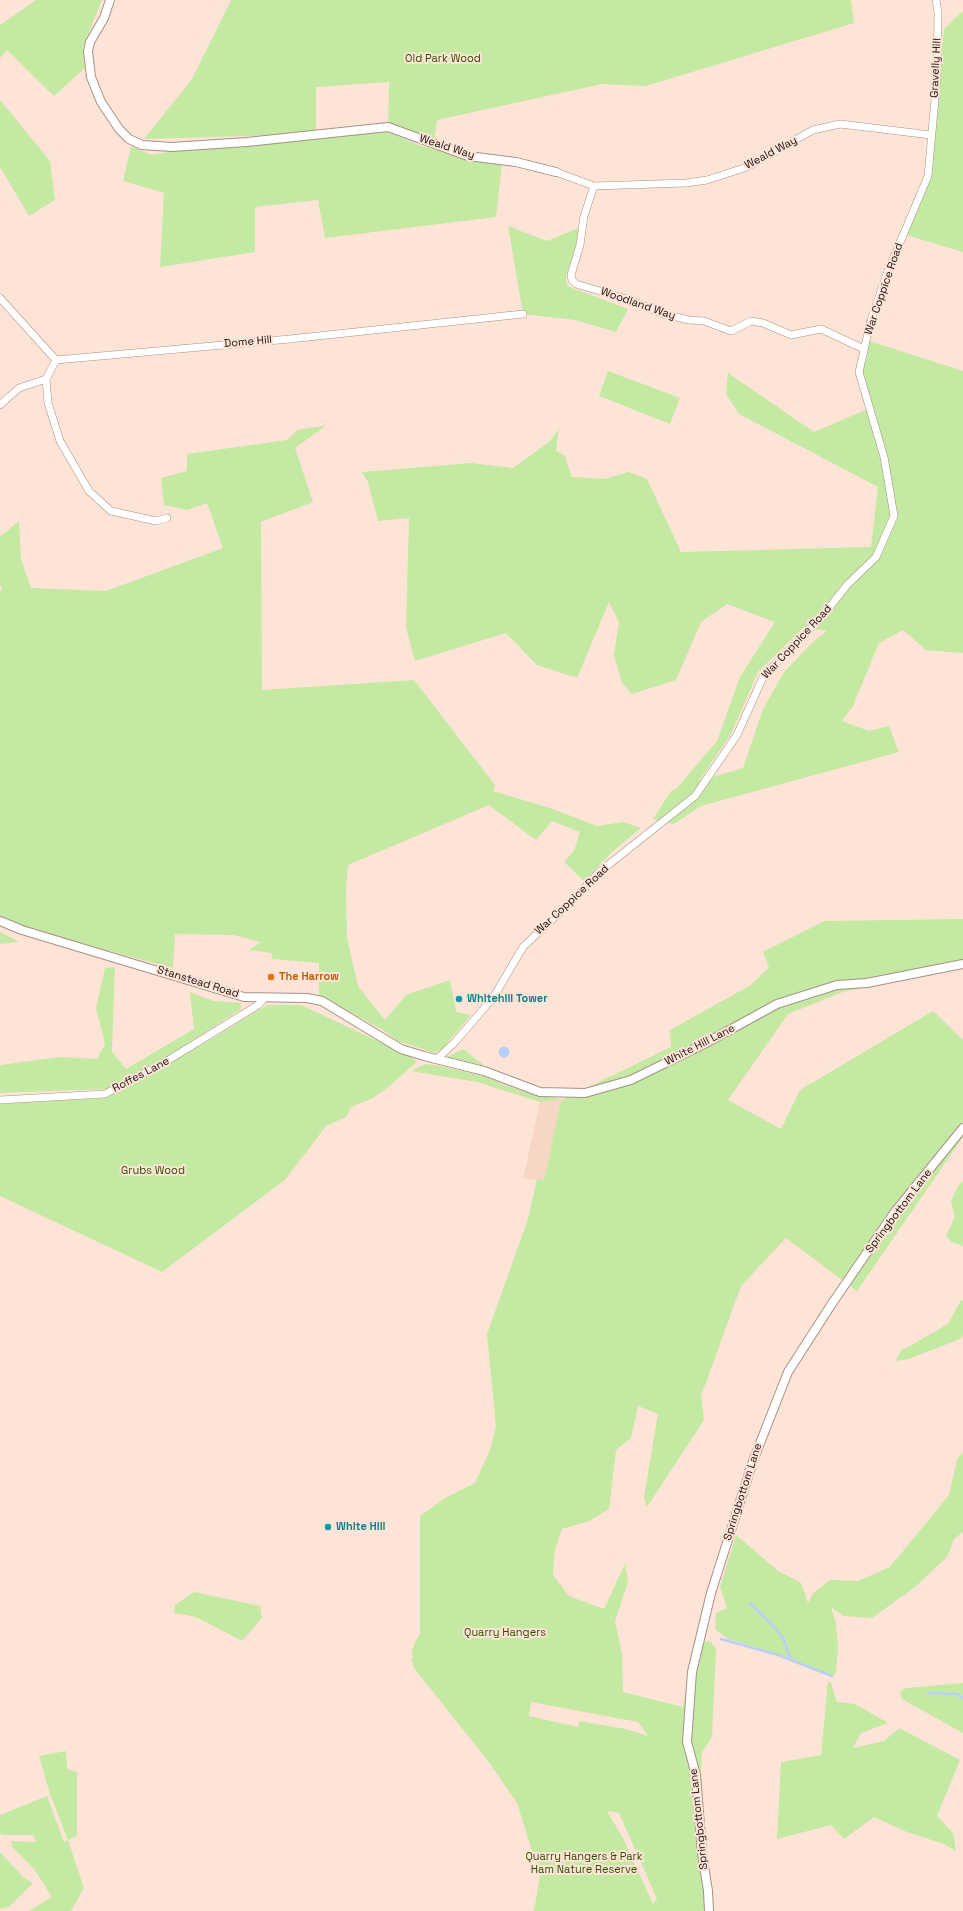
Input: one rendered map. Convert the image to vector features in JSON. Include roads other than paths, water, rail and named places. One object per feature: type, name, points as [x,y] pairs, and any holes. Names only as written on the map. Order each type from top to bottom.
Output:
[{"type":"street","name":"Weald Way","points":[[110,0],[104,18],[90,42],[88,51],[91,77],[101,102],[119,129],[129,139],[142,145],[172,146],[247,142],[388,127],[468,156],[523,163],[556,172],[594,186],[613,187],[686,183],[707,180],[747,167],[813,130],[840,124],[931,135]]},
{"type":"street","name":"Gravelly Hill","points":[[931,135],[937,77],[938,13],[936,0]]},
{"type":"street","name":"War Coppice Road","points":[[437,1059],[455,1042],[493,998],[523,947],[581,892],[598,873],[695,796],[737,735],[764,675],[821,618],[847,585],[876,557],[894,516],[884,457],[859,372],[871,320],[888,271],[928,176],[931,135]]},
{"type":"street","name":"Woodland Way","points":[[594,186],[584,216],[580,245],[571,275],[572,280],[576,284],[630,300],[663,314],[704,321],[731,331],[751,321],[763,323],[791,335],[821,329],[864,349]]},
{"type":"street","points":[[0,298],[56,360],[46,379],[48,403],[60,441],[89,491],[110,511],[156,521],[167,518]]},
{"type":"street","name":"Dome Hill","points":[[56,360],[290,339],[523,314]]},
{"type":"street","points":[[0,405],[19,388],[46,379]]},
{"type":"street","name":"Stanstead Road","points":[[0,921],[22,930],[182,977],[244,997],[307,998],[322,1001],[401,1049],[437,1059]]},
{"type":"street","name":"White Hill Lane","points":[[437,1059],[484,1072],[540,1092],[585,1093],[631,1080],[706,1043],[777,1004],[837,985],[867,983],[963,964]]},
{"type":"street","name":"Roffes Lane","points":[[0,1100],[105,1094],[162,1064],[258,1004],[262,1001],[262,997]]},
{"type":"street","name":"Springbottom Lane","points":[[709,1911],[708,1891],[702,1853],[696,1775],[687,1742],[692,1672],[711,1593],[753,1461],[788,1372],[831,1305],[894,1213],[963,1128]]},
{"type":"water","points":[[502,1047],[506,1047],[508,1048],[508,1056],[502,1057],[499,1054],[499,1050]]},
{"type":"waterway","points":[[750,1603],[783,1638],[791,1660]]},
{"type":"waterway","points":[[721,1639],[778,1655],[832,1676]]},
{"type":"waterway","points":[[928,1693],[957,1694],[963,1698]]},
{"type":"place","name":"The Harrow","points":[[271,977]]},
{"type":"place","name":"Whitehill Tower","points":[[459,999]]},
{"type":"place","name":"White Hill","points":[[328,1527]]},
{"type":"park label","name":"Old Park Wood","points":[[443,59]]},
{"type":"park label","name":"Grubs Wood","points":[[153,1171]]},
{"type":"park label","name":"Quarry Hangers","points":[[505,1633]]},
{"type":"park label","name":"Quarry Hangers & Park Ham Nature Reserve","points":[[584,1863]]}]
